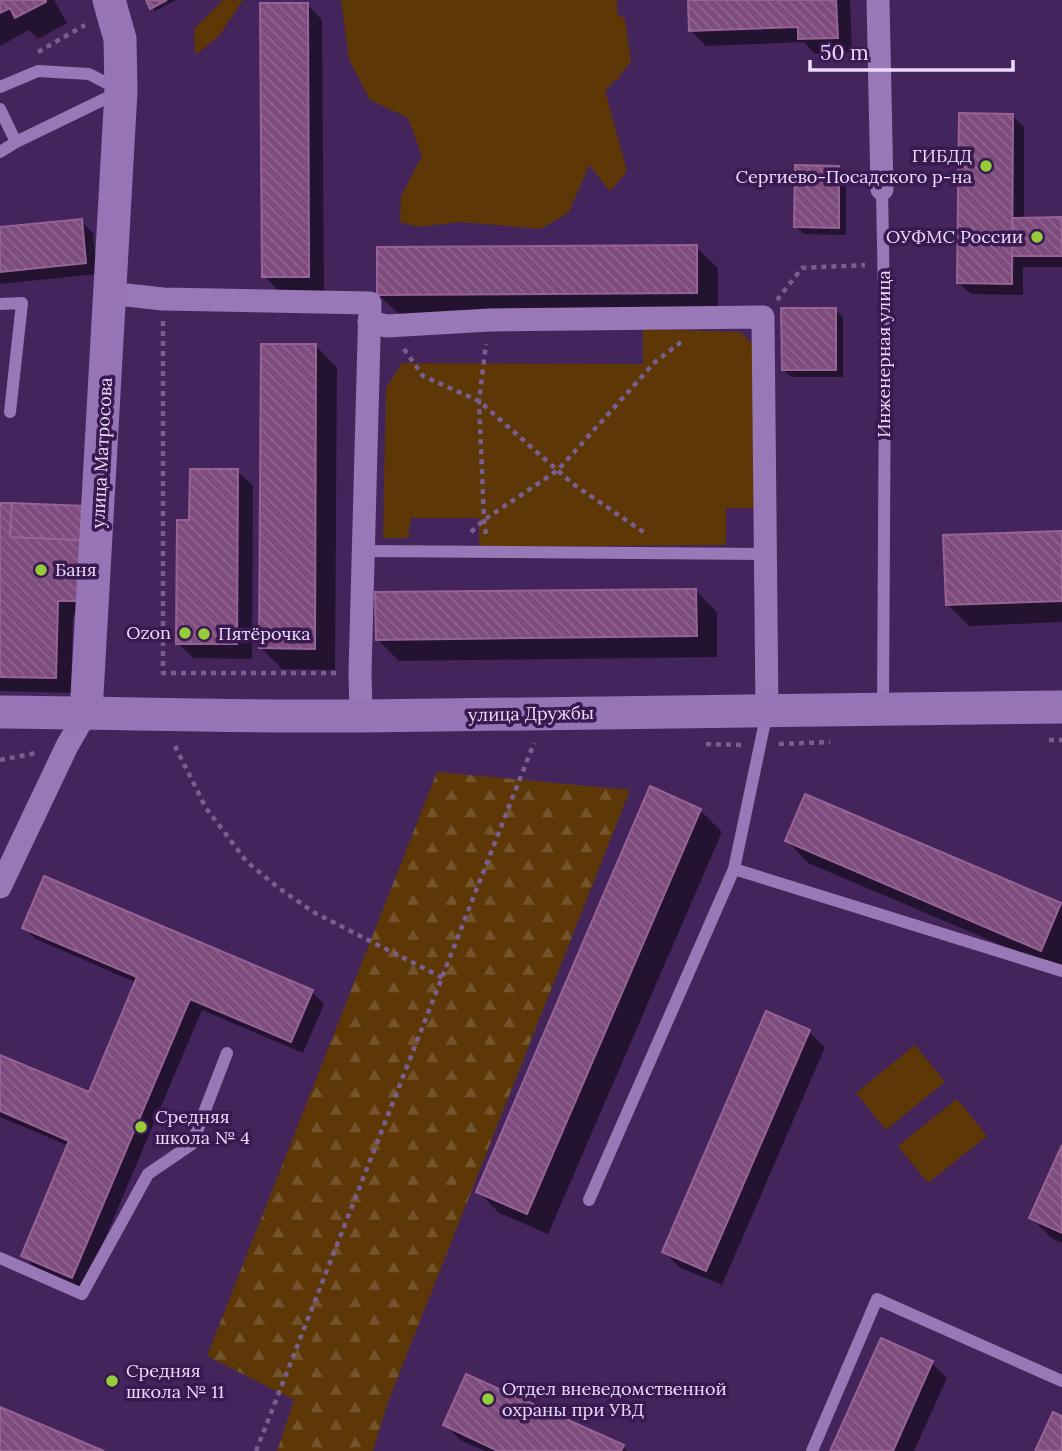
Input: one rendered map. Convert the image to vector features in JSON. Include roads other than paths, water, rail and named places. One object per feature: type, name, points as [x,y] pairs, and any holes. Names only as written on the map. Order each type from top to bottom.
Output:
[{"type":"street","name":"Инженерная улица","points":[[878,0],[883,189]]},
{"type":"street","name":"улица Матросова","points":[[0,887],[86,713],[121,91],[120,39],[99,12]]},
{"type":"street","points":[[108,293],[163,299],[370,303],[378,324],[363,551],[361,716]]},
{"type":"street","points":[[378,324],[764,317],[767,711]]},
{"type":"street","name":"улица Дружбы","points":[[0,712],[361,716],[1062,707]]},
{"type":"lane","points":[[0,87],[38,71],[89,74],[121,91]]},
{"type":"lane","points":[[0,152],[121,91]]},
{"type":"lane","points":[[0,109],[16,142]]},
{"type":"lane","name":"Инженерная улица","points":[[883,189],[883,708]]},
{"type":"lane","points":[[0,304],[22,303],[10,412]]},
{"type":"lane","points":[[363,551],[766,554]]},
{"type":"lane","points":[[589,1200],[734,869],[767,711]]},
{"type":"lane","points":[[734,869],[1062,971]]},
{"type":"lane","points":[[0,1258],[82,1294],[148,1174],[192,1144],[228,1053]]},
{"type":"lane","points":[[812,1451],[877,1298],[1062,1381]]},
{"type":"place","name":"ГИБДД Сергиево-Посадского р-на","points":[[986,166]]},
{"type":"place","name":"ОУФМС России","points":[[1037,237]]},
{"type":"place","name":"Баня","points":[[41,570]]},
{"type":"place","name":"Ozon","points":[[185,633]]},
{"type":"place","name":"Пятёрочка","points":[[204,634]]},
{"type":"place","name":"Средняя школа № 4","points":[[141,1127]]},
{"type":"place","name":"Средняя школа № 11","points":[[112,1381]]},
{"type":"place","name":"Отдел вневедомственной охраны при УВД","points":[[488,1399]]}]
